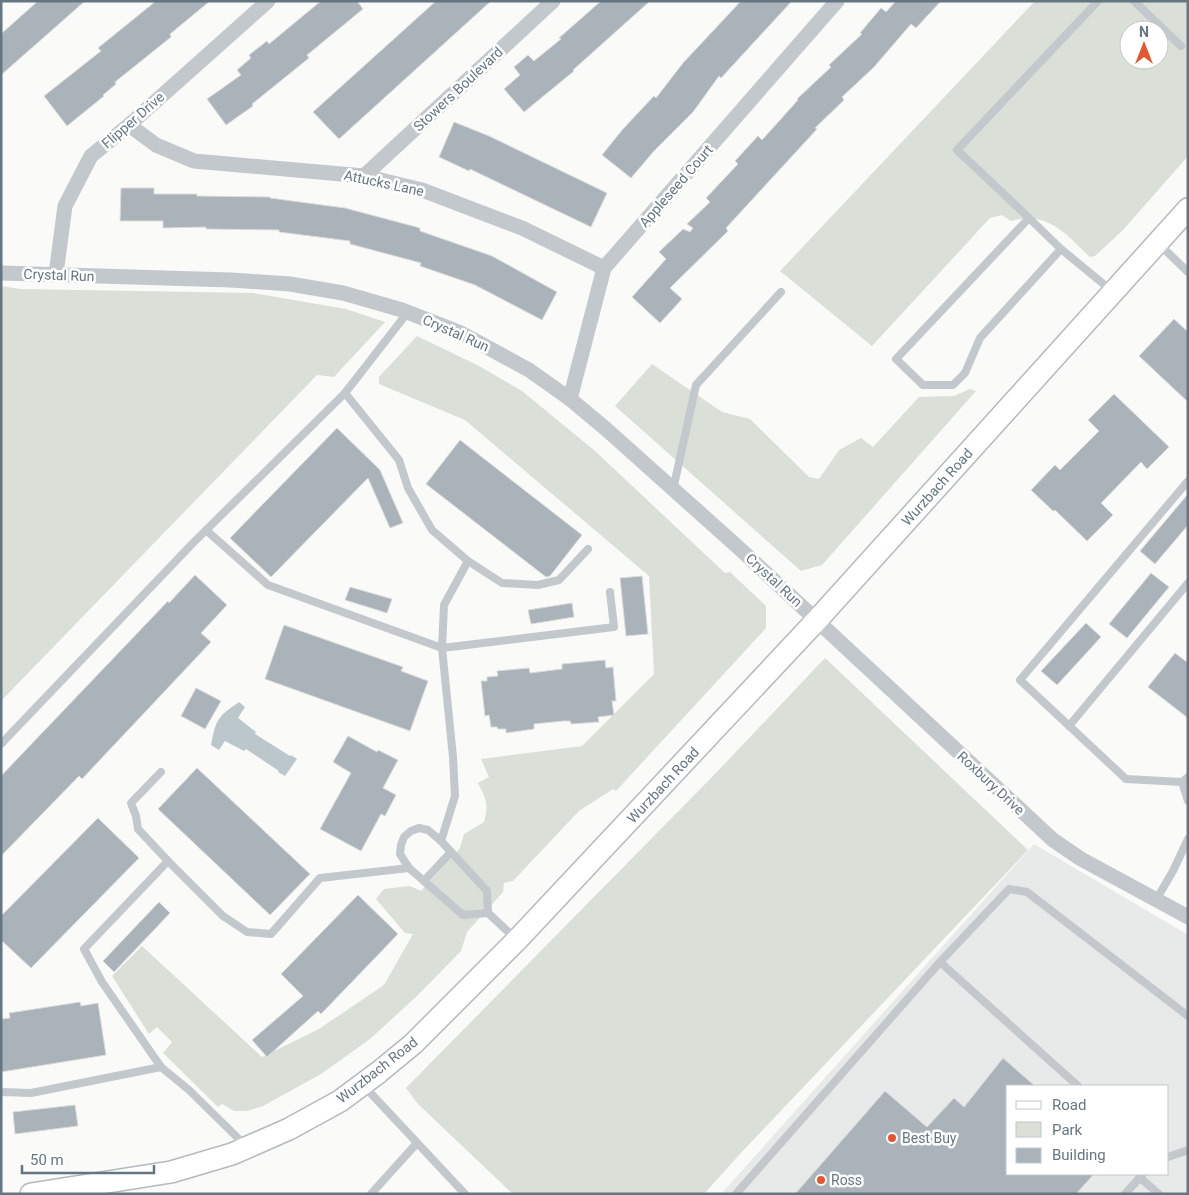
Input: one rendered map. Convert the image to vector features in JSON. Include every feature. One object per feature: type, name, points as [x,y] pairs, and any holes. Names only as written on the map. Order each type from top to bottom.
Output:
[{"type":"main road","name":"Wurzbach Road","points":[[34,1194],[171,1172],[232,1154],[290,1129],[340,1101],[413,1044],[517,940],[816,620],[1188,209]]},
{"type":"street","name":"Flipper Drive","points":[[56,274],[65,206],[91,156],[129,125],[268,1]]},
{"type":"street","name":"Stowers Boulevard","points":[[364,176],[553,1]]},
{"type":"street","name":"Appleseed Court","points":[[570,399],[604,268],[837,1]]},
{"type":"street","name":"Attucks Lane","points":[[129,125],[156,145],[194,161],[364,176],[422,190],[522,228],[604,268]]},
{"type":"street","name":"Crystal Run","points":[[1,273],[231,280],[290,284],[343,293],[408,312],[461,332],[529,370],[570,399],[748,556],[816,620]]},
{"type":"street","name":"Roxbury Drive","points":[[816,620],[1027,818],[1053,840],[1080,859],[1188,916]]},
{"type":"lane","points":[[1098,1],[957,150],[1062,249],[1113,292]]},
{"type":"lane","points":[[1134,1],[1181,46]]},
{"type":"lane","points":[[1029,218],[896,359],[923,385],[953,385],[964,373],[980,338],[1062,249]]},
{"type":"lane","points":[[1157,243],[1188,272]]},
{"type":"lane","points":[[673,490],[696,385],[782,292]]},
{"type":"lane","points":[[1,744],[206,530],[345,393],[408,312]]},
{"type":"lane","points":[[345,393],[399,460],[408,488],[432,530],[468,561],[502,583],[538,585],[559,580],[588,549]]},
{"type":"lane","points":[[1188,481],[1020,680],[1126,779],[1185,779],[1188,801]]},
{"type":"lane","points":[[206,530],[268,585],[442,648],[614,627],[610,592]]},
{"type":"lane","points":[[441,842],[455,796],[454,757],[442,648],[444,605],[468,561]]},
{"type":"lane","points":[[1070,726],[1188,583]]},
{"type":"lane","points":[[161,772],[131,803],[138,829],[168,862],[224,916],[247,932],[271,934],[320,878],[409,868]]},
{"type":"lane","points":[[488,913],[463,914],[409,868],[400,854],[404,837],[411,831],[419,828],[428,830],[487,891],[488,913],[517,940]]},
{"type":"lane","points":[[1156,900],[1185,854],[1188,839]]},
{"type":"lane","points":[[424,881],[451,852]]},
{"type":"lane","points":[[168,862],[84,949],[102,982],[161,1067],[189,1090],[247,1148]]},
{"type":"lane","points":[[736,1194],[940,962],[1009,890],[1027,892],[1188,1016]]},
{"type":"lane","points":[[940,962],[1077,1085]]},
{"type":"lane","points":[[1,1092],[31,1093],[161,1067]]},
{"type":"lane","points":[[362,1084],[465,1194]]},
{"type":"lane","points":[[371,1194],[417,1143]]},
{"type":"lane","points":[[1169,1157],[1188,1150]]},
{"type":"lane","points":[[1125,1194],[1141,1175],[1159,1194]]},
{"type":"shaded area","points":[[239,702],[245,707],[238,718],[256,732],[255,734],[297,759],[285,776],[246,749],[244,751],[225,741],[219,750],[211,745],[216,724],[226,712]]},
{"type":"shaded area","points":[[1034,844],[1188,935],[1188,1194],[721,1194]]},
{"type":"green space","points":[[1035,1],[1188,1],[1188,156],[1123,230],[1095,256],[1090,257],[1064,233],[1046,222],[1036,219],[1011,221],[1002,215],[990,218],[872,346],[780,271]]},
{"type":"green space","points":[[1,286],[20,289],[253,293],[346,309],[385,322],[334,377],[317,375],[1,701]]},
{"type":"green space","points":[[417,336],[479,366],[522,391],[595,451],[725,573],[730,572],[766,606],[766,628],[616,791],[613,789],[579,811],[513,881],[504,883],[503,892],[467,932],[461,951],[418,995],[370,1039],[321,1074],[263,1106],[247,1111],[234,1111],[222,1104],[218,1107],[163,1053],[172,1042],[157,1027],[149,1034],[112,976],[142,946],[262,1057],[319,1029],[384,985],[413,934],[405,933],[376,899],[384,889],[410,886],[421,891],[460,848],[464,834],[484,822],[486,802],[478,783],[489,777],[481,759],[582,746],[654,674],[649,576],[465,420],[379,384],[379,377]]},
{"type":"green space","points":[[652,364],[722,412],[750,419],[809,477],[819,479],[839,450],[861,438],[873,447],[919,397],[954,396],[970,389],[976,391],[822,565],[801,571],[615,406]]},
{"type":"green space","points":[[825,658],[1028,850],[704,1194],[513,1194],[418,1104],[406,1088],[714,775]]},
{"type":"building","points":[[38,1],[85,1],[1,75],[1,34]]},
{"type":"building","points":[[156,1],[210,1],[170,34],[171,37],[115,82],[116,84],[104,96],[67,126],[44,96],[101,51],[98,48]]},
{"type":"building","points":[[321,1],[357,1],[363,9],[307,55],[309,58],[252,104],[253,106],[226,125],[207,99],[241,75],[237,70],[251,58],[249,55],[267,41],[269,44]]},
{"type":"building","points":[[436,1],[491,1],[339,139],[313,112]]},
{"type":"building","points":[[601,1],[650,1],[574,71],[524,112],[504,89],[520,75],[514,67],[528,55],[534,61],[561,39],[559,38]]},
{"type":"building","points":[[741,1],[792,1],[721,78],[719,76],[693,112],[654,151],[631,178],[602,155],[654,96],[656,98],[683,63]]},
{"type":"building","points":[[896,1],[941,1],[916,28],[911,24],[874,67],[842,97],[844,100],[815,128],[817,129],[726,228],[728,231],[670,288],[682,299],[660,323],[632,297],[666,259],[659,252],[683,229],[690,232],[693,228],[687,224],[710,202],[706,198],[738,164],[735,161],[758,136],[762,140],[797,99],[831,67],[829,65],[862,34],[860,33],[881,8],[886,12]]},
{"type":"building","points":[[454,122],[489,136],[607,193],[591,227],[470,169],[469,171],[439,157]]},
{"type":"building","points":[[121,188],[154,188],[154,194],[270,197],[345,208],[420,228],[420,231],[492,256],[557,292],[542,320],[475,285],[420,266],[421,263],[350,244],[350,241],[279,232],[279,230],[206,229],[206,227],[163,228],[163,221],[120,221]]},
{"type":"building","points":[[1174,319],[1188,332],[1188,402],[1139,356]]},
{"type":"building","points":[[1114,394],[1169,447],[1147,469],[1141,462],[1101,503],[1113,515],[1087,541],[1031,490],[1055,465],[1060,470],[1099,431],[1088,420]]},
{"type":"building","points":[[337,428],[380,470],[403,523],[390,528],[368,478],[271,577],[230,538]]},
{"type":"building","points":[[460,440],[582,535],[550,576],[546,577],[426,484]]},
{"type":"building","points":[[1188,494],[1188,525],[1155,564],[1140,551]]},
{"type":"building","points":[[1151,573],[1169,587],[1127,638],[1109,624]]},
{"type":"building","points":[[195,575],[227,605],[201,633],[211,642],[82,779],[79,776],[1,856],[1,776]]},
{"type":"building","points":[[642,576],[648,634],[626,636],[620,578]]},
{"type":"building","points":[[350,587],[392,599],[387,613],[345,600]]},
{"type":"building","points":[[572,603],[574,617],[531,624],[528,610]]},
{"type":"building","points":[[1086,623],[1101,637],[1057,685],[1041,671]]},
{"type":"building","points":[[284,625],[403,667],[401,671],[428,681],[410,731],[265,679]]},
{"type":"building","points":[[1175,653],[1188,663],[1188,718],[1148,687]]},
{"type":"building","points":[[605,660],[606,668],[613,667],[616,701],[612,701],[614,715],[598,717],[599,722],[571,724],[570,721],[563,721],[534,724],[534,729],[506,733],[506,729],[491,727],[489,715],[485,716],[481,681],[487,681],[487,677],[498,676],[497,671],[529,668],[530,673],[562,669],[562,664]]},
{"type":"building","points":[[196,688],[221,701],[205,729],[181,716]]},
{"type":"building","points":[[348,736],[377,752],[378,750],[398,760],[383,788],[396,795],[385,816],[381,814],[361,851],[320,829],[351,773],[333,762]]},
{"type":"building","points":[[197,768],[310,874],[270,915],[158,809]]},
{"type":"building","points":[[98,818],[139,858],[31,968],[1,940],[1,916]]},
{"type":"building","points":[[358,895],[398,934],[321,1014],[318,1011],[267,1057],[252,1040],[303,996],[281,974]]},
{"type":"building","points":[[159,902],[170,913],[114,972],[103,961]]},
{"type":"building","points":[[80,1002],[81,1006],[98,1003],[106,1055],[1,1072],[1,1019],[10,1018],[9,1013]]},
{"type":"building","name":"Best Buy","points":[[1003,1058],[1034,1085],[1006,1085],[1006,1175],[1093,1175],[1076,1194],[795,1194],[885,1091],[927,1127],[954,1098],[964,1107]]},
{"type":"building","points":[[75,1105],[78,1126],[15,1134],[13,1112]]},
{"type":"place","name":"Best Buy","points":[[892,1138]]},
{"type":"place","name":"Ross","points":[[821,1180]]}]
